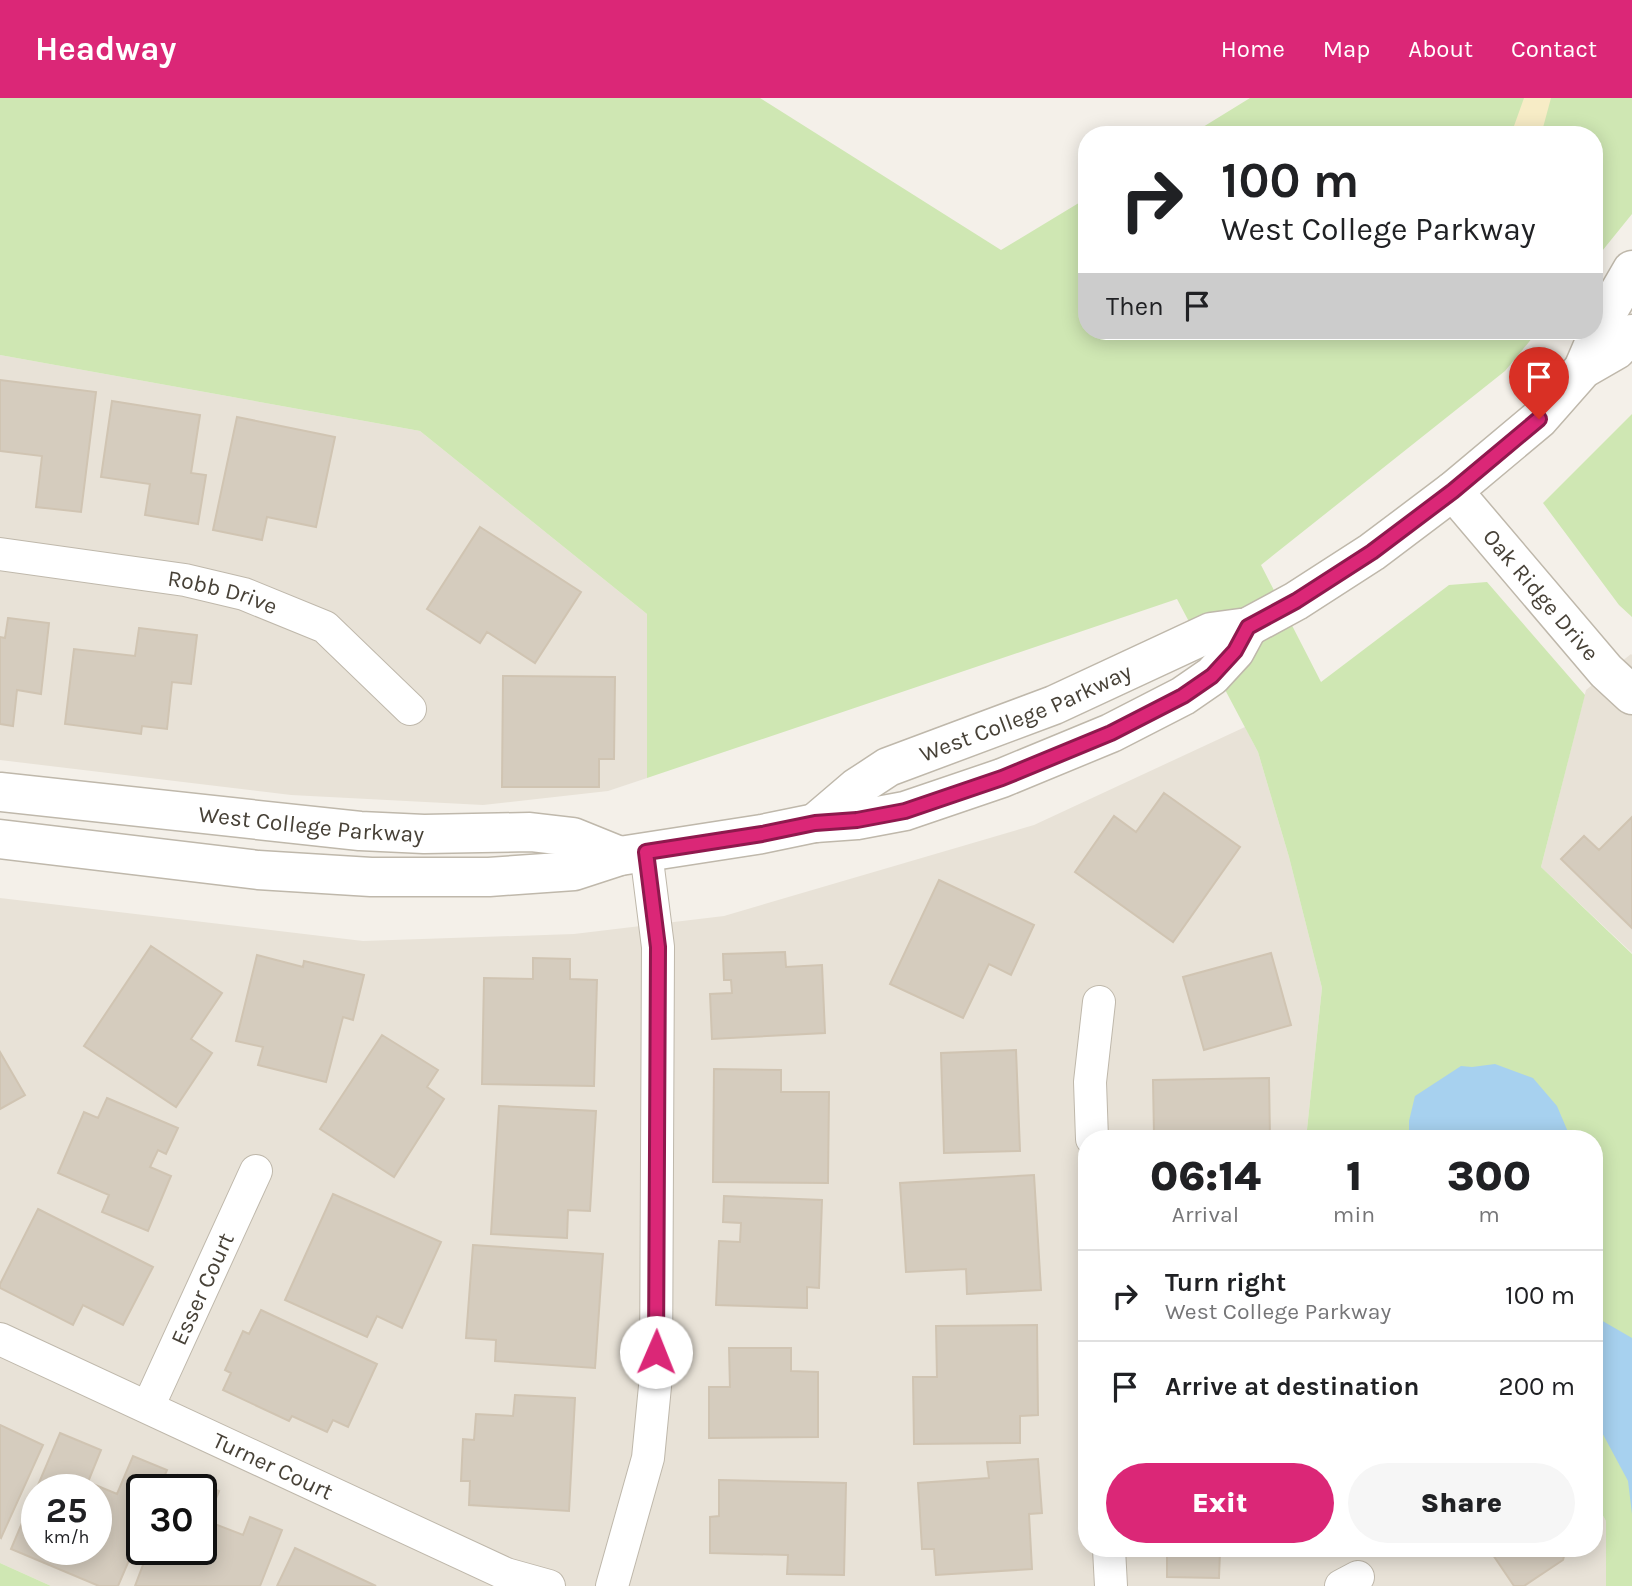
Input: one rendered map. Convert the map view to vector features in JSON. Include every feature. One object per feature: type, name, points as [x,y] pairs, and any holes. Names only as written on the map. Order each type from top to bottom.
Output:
[{"type":"street","name":"West College Parkway","points":[[1603,324],[1632,270]]},
{"type":"street","name":"West College Parkway","points":[[1583,369],[1616,350],[1632,334]]},
{"type":"street","name":"West College Parkway","points":[[815,823],[856,788],[888,767],[1054,705],[1211,632],[1248,627],[1296,601],[1372,552],[1453,491],[1539,419],[1583,369],[1596,340]]},
{"type":"street","name":"Oak Ridge Drive","points":[[1453,491],[1606,671],[1632,695]]},
{"type":"street","name":"Robb Drive","points":[[0,554],[185,580],[244,594],[325,627],[410,709]]},
{"type":"street","name":"West College Parkway","points":[[0,839],[258,870],[371,877],[489,877],[574,871],[633,854],[815,823],[857,820],[905,811],[1002,778],[1111,733],[1183,696],[1212,676],[1235,651],[1248,627]]},
{"type":"street","name":"West College Parkway","points":[[0,792],[360,831],[425,834],[530,832],[573,837],[633,854]]},
{"type":"street","points":[[612,1586],[648,1458],[656,1376],[658,947],[633,854]]},
{"type":"street","points":[[1092,1130],[1090,1082],[1100,1002]]},
{"type":"street","name":"Esser Court","points":[[148,1407],[256,1171]]},
{"type":"street","name":"Turner Court","points":[[0,1339],[506,1574],[549,1586]]},
{"type":"street","points":[[1109,1557],[1111,1586]]},
{"type":"shaded area","points":[[0,355],[420,431],[647,614],[647,778],[608,791],[483,805],[291,795],[0,760]]},
{"type":"shaded area","points":[[1631,654],[1632,953],[1541,867],[1586,690]]},
{"type":"shaded area","points":[[1245,727],[1258,752],[1289,857],[1322,988],[1307,1130],[1078,1130],[1078,1557],[1603,1557],[1603,1516],[1606,1521],[1606,1586],[51,1586],[0,1563],[0,898],[363,941],[574,934],[724,916],[1034,825]]},
{"type":"green space","points":[[0,98],[760,98],[1001,250],[1078,203],[1078,340],[1531,340],[1505,371],[1261,565],[1321,682],[1449,585],[1487,582],[1585,695],[1541,867],[1632,954],[1632,1586],[1606,1586],[1606,1521],[1603,1516],[1603,1130],[1307,1130],[1322,988],[1289,857],[1258,752],[1177,599],[647,778],[647,614],[420,431],[0,355]]},
{"type":"green space","points":[[1250,98],[1632,98],[1632,214],[1603,250],[1603,126],[1205,126]]},
{"type":"green space","points":[[1632,414],[1632,617],[1619,605],[1543,503]]},
{"type":"green space","points":[[0,1563],[51,1586],[0,1586]]},
{"type":"sand","points":[[1524,98],[1551,98],[1543,126],[1514,126]]},
{"type":"water","points":[[1495,1064],[1533,1078],[1557,1106],[1567,1130],[1409,1130],[1415,1096],[1461,1066]]},
{"type":"water","points":[[1603,1321],[1632,1338],[1632,1514],[1628,1481],[1603,1434]]},
{"type":"building","points":[[0,380],[96,392],[81,512],[36,507],[42,456],[0,451]]},
{"type":"building","points":[[112,401],[200,415],[191,473],[206,475],[198,524],[145,515],[150,484],[101,477]]},
{"type":"building","points":[[237,417],[335,437],[316,527],[267,517],[262,540],[213,530]]},
{"type":"building","points":[[480,527],[581,592],[535,663],[487,632],[480,643],[427,609]]},
{"type":"building","points":[[8,618],[49,623],[41,694],[17,690],[13,726],[0,724],[0,637],[5,638]]},
{"type":"building","points":[[139,628],[197,635],[191,684],[172,682],[167,729],[142,726],[141,734],[65,724],[74,649],[135,656]]},
{"type":"building","points":[[503,676],[615,677],[614,759],[599,759],[599,787],[502,787]]},
{"type":"building","points":[[1164,793],[1240,847],[1173,942],[1075,872],[1114,816],[1136,832]]},
{"type":"building","points":[[1632,817],[1632,928],[1561,859],[1584,836],[1599,850]]},
{"type":"building","points":[[939,880],[1034,925],[1011,975],[989,964],[963,1018],[890,984]]},
{"type":"building","points":[[151,946],[222,993],[191,1039],[212,1053],[176,1107],[84,1046]]},
{"type":"building","points":[[785,952],[786,967],[822,965],[825,1033],[712,1039],[710,994],[732,993],[731,980],[724,980],[723,954]]},
{"type":"building","points":[[1271,953],[1291,1025],[1204,1050],[1183,977]]},
{"type":"building","points":[[257,955],[303,967],[304,961],[364,975],[353,1020],[343,1017],[326,1082],[258,1065],[263,1047],[236,1041]]},
{"type":"building","points":[[533,958],[570,959],[570,979],[597,980],[594,1086],[482,1084],[484,978],[533,979]]},
{"type":"building","points":[[382,1035],[438,1070],[427,1087],[444,1099],[394,1177],[320,1129]]},
{"type":"building","points":[[1016,1050],[1020,1151],[944,1153],[941,1053]]},
{"type":"building","points":[[0,1052],[25,1095],[0,1109]]},
{"type":"building","points":[[714,1069],[781,1070],[781,1092],[829,1092],[828,1183],[713,1182]]},
{"type":"building","points":[[1269,1078],[1270,1130],[1154,1130],[1153,1080]]},
{"type":"building","points":[[107,1098],[178,1128],[166,1154],[158,1150],[150,1167],[171,1176],[148,1231],[102,1212],[109,1195],[58,1173],[84,1112],[98,1118]]},
{"type":"building","points":[[499,1106],[596,1111],[590,1211],[568,1210],[567,1238],[491,1234]]},
{"type":"building","points":[[1034,1175],[1041,1290],[967,1294],[966,1269],[906,1272],[900,1183]]},
{"type":"building","points":[[333,1194],[441,1242],[402,1328],[377,1316],[367,1337],[285,1300]]},
{"type":"building","points":[[724,1196],[822,1200],[819,1288],[807,1287],[807,1308],[716,1305],[719,1241],[740,1242],[741,1223],[723,1222]]},
{"type":"building","points":[[38,1209],[153,1267],[123,1325],[83,1305],[73,1325],[0,1288]]},
{"type":"building","points":[[473,1245],[603,1254],[595,1368],[495,1361],[496,1340],[466,1338]]},
{"type":"building","points":[[261,1310],[377,1364],[348,1427],[333,1420],[327,1432],[292,1416],[289,1421],[223,1390],[231,1373],[225,1370],[243,1331],[249,1334]]},
{"type":"building","points":[[1037,1325],[1038,1415],[1020,1416],[1020,1443],[914,1444],[913,1377],[937,1377],[936,1326]]},
{"type":"building","points":[[729,1348],[791,1348],[791,1371],[818,1372],[818,1437],[709,1438],[709,1387],[730,1387]]},
{"type":"building","points":[[515,1395],[575,1398],[569,1511],[469,1505],[470,1481],[461,1481],[463,1439],[474,1440],[476,1414],[513,1416]]},
{"type":"building","points":[[0,1425],[43,1445],[30,1474],[21,1474],[21,1494],[0,1537]]},
{"type":"building","points":[[60,1433],[101,1450],[91,1474],[43,1474]]},
{"type":"building","points":[[133,1456],[167,1470],[165,1474],[126,1474],[127,1565],[118,1586],[99,1586],[49,1565],[112,1565],[112,1492],[117,1494]]},
{"type":"building","points":[[1038,1459],[1042,1513],[1029,1514],[1032,1569],[936,1575],[934,1549],[922,1549],[918,1483],[989,1478],[987,1462]]},
{"type":"building","points":[[719,1480],[846,1483],[844,1575],[787,1574],[788,1555],[710,1553],[710,1517],[719,1516]]},
{"type":"building","points":[[250,1517],[282,1530],[260,1586],[135,1586],[143,1565],[217,1565],[217,1525],[243,1535]]},
{"type":"building","points":[[21,1525],[21,1553],[11,1549]]},
{"type":"building","points":[[295,1548],[376,1586],[277,1586]]},
{"type":"building","points":[[1167,1557],[1220,1557],[1219,1578],[1167,1577]]},
{"type":"building","points":[[1494,1557],[1564,1557],[1524,1586],[1514,1586]]},
{"type":"route","points":[[656,1352],[658,947],[646,852],[815,823],[857,820],[905,811],[1002,778],[1111,733],[1183,696],[1212,676],[1235,651],[1248,627],[1296,601],[1372,552],[1453,491],[1539,419]]}]
